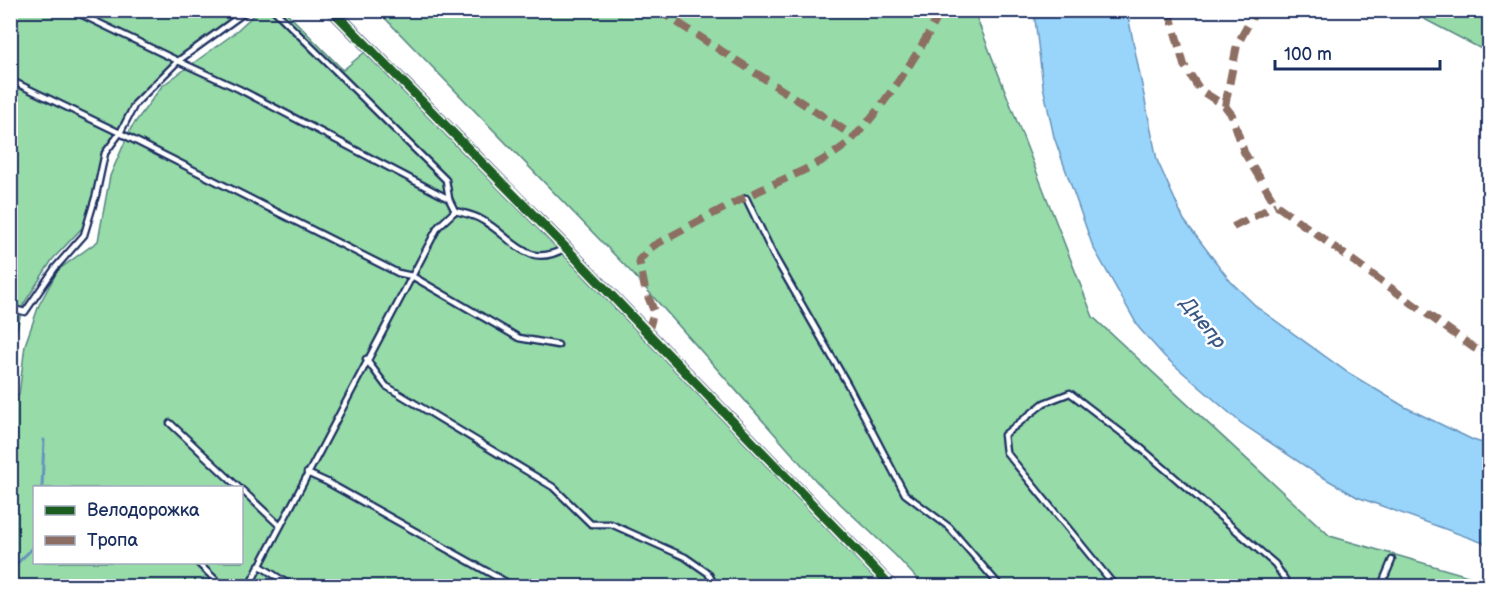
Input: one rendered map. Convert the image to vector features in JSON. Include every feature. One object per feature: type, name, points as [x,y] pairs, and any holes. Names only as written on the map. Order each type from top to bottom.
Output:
[{"type":"street","points":[[332,10],[566,248],[891,586]]},
{"type":"lane","points":[[72,10],[239,89],[448,199]]},
{"type":"lane","points":[[10,308],[25,312],[55,268],[84,235],[105,153],[120,133],[135,104],[178,61],[248,10]]},
{"type":"lane","points":[[274,10],[446,180],[448,199],[455,210],[482,220],[513,244],[538,257],[553,255],[566,248]]},
{"type":"lane","points":[[10,80],[388,268],[412,276],[519,338],[558,345]]},
{"type":"lane","points":[[746,198],[774,256],[848,385],[905,494],[949,527],[1000,586]]},
{"type":"lane","points":[[249,586],[366,359],[438,227],[455,210]]},
{"type":"lane","points":[[366,359],[386,386],[553,487],[591,524],[611,524],[685,557],[708,573],[715,586]]},
{"type":"lane","points":[[1115,586],[1006,452],[1004,435],[1044,403],[1070,393],[1135,443],[1275,564],[1289,586]]},
{"type":"lane","points":[[171,423],[237,486]]},
{"type":"lane","points":[[307,473],[513,586]]},
{"type":"lane","points":[[243,492],[280,526]]},
{"type":"lane","points":[[1381,586],[1392,560]]},
{"type":"lane","points":[[199,564],[222,586]]},
{"type":"lane","points":[[259,565],[291,586]]},
{"type":"green space","points":[[11,11],[244,11],[226,27],[182,54],[157,77],[121,126],[96,183],[83,227],[52,260],[23,305],[11,352]]},
{"type":"green space","points":[[258,11],[285,11],[343,70],[371,47],[423,110],[569,255],[888,586],[11,586],[10,394],[19,395],[25,345],[39,305],[58,270],[98,241],[110,176],[131,128],[162,86],[232,35]]},
{"type":"green space","points":[[378,11],[974,11],[1093,317],[1330,536],[1489,582],[1489,586],[924,586],[895,555],[817,482],[633,274]]},
{"type":"green space","points":[[1409,11],[1477,11],[1489,16],[1489,53]]},
{"type":"water","name":"Днепр","points":[[1034,11],[1127,11],[1157,160],[1184,220],[1231,282],[1258,308],[1347,372],[1405,407],[1473,440],[1489,445],[1489,545],[1357,497],[1314,472],[1241,423],[1165,357],[1139,328],[1093,247],[1054,137],[1043,86]]},
{"type":"waterway","points":[[42,486],[44,440]]},
{"type":"waterway","points":[[10,570],[33,548]]},
{"type":"marked path","points":[[658,10],[855,137]]},
{"type":"marked path","points":[[648,332],[654,311],[645,289],[639,260],[653,246],[815,164],[843,147],[883,103],[923,43],[941,10]]},
{"type":"marked path","points":[[1169,10],[1184,65],[1200,90],[1225,106],[1232,115],[1244,152],[1276,205],[1474,348],[1490,356]]},
{"type":"marked path","points":[[1225,106],[1237,45],[1256,10]]},
{"type":"marked path","points":[[1233,227],[1276,205]]},
{"type":"cycle path","points":[[332,10],[566,248],[891,586]]}]
